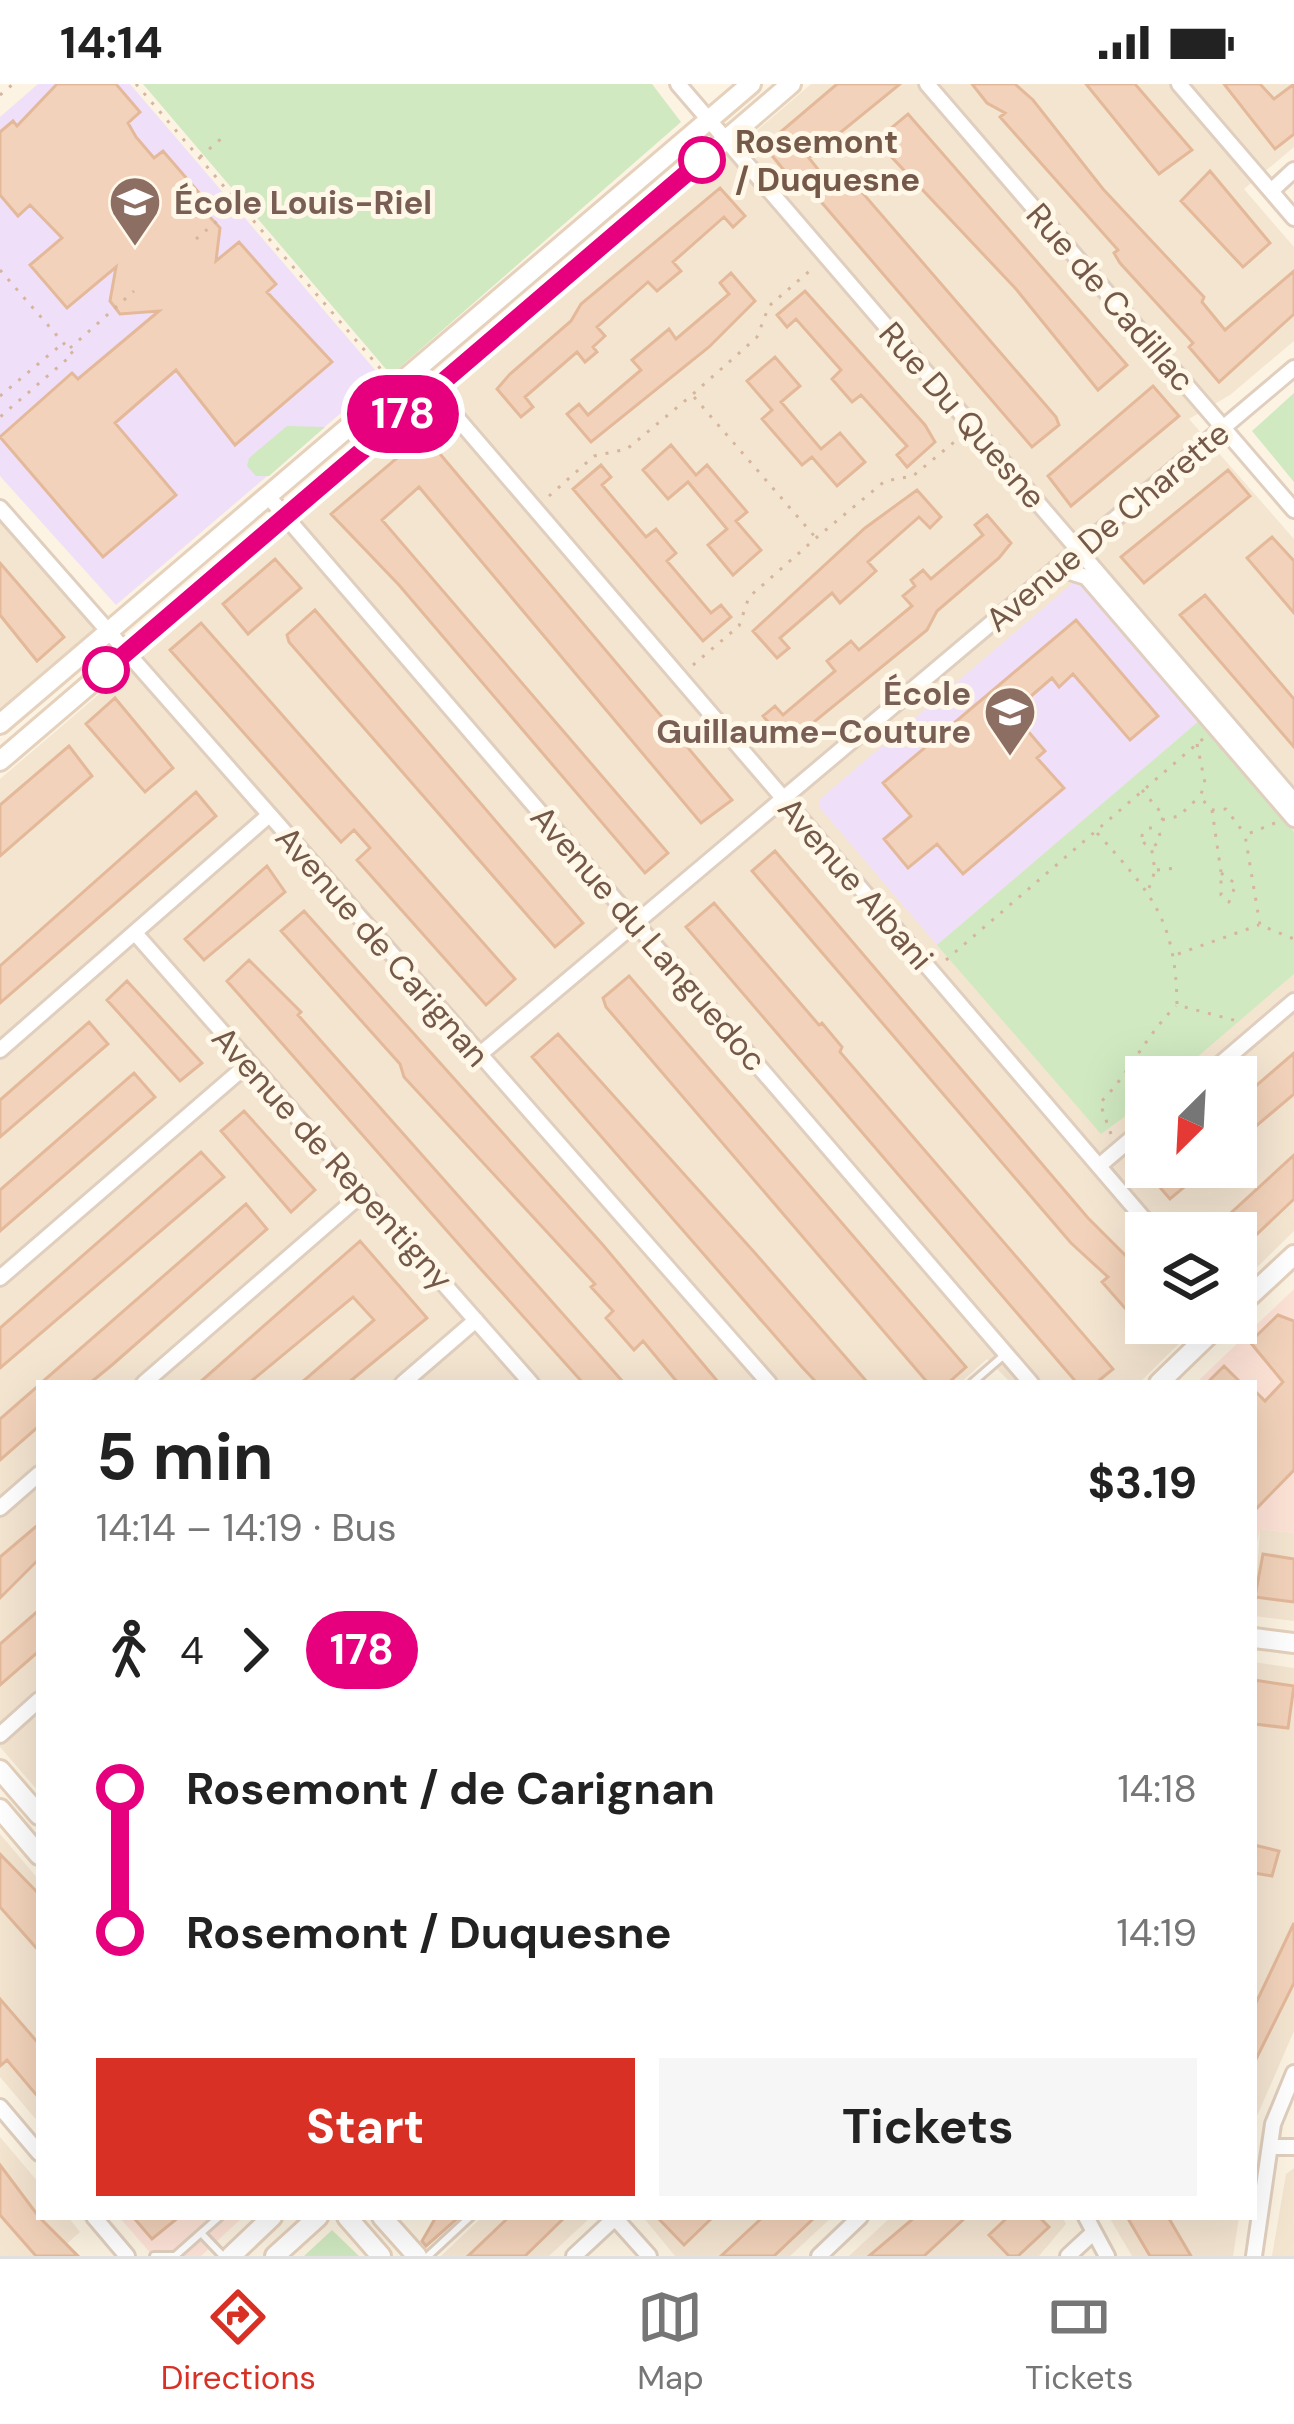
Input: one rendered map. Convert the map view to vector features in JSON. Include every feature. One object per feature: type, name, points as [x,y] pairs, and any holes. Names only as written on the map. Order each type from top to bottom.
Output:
[{"type":"main road","points":[[0,724],[751,84]]},
{"type":"main road","points":[[0,761],[791,84]]},
{"type":"main road","points":[[1257,1289],[1294,1255]]},
{"type":"main road","points":[[1162,1380],[1199,1344]]},
{"type":"main road","points":[[1257,1638],[1294,1643]]},
{"type":"main road","points":[[0,1770],[36,1812]]},
{"type":"main road","points":[[0,1809],[36,1851]]},
{"type":"main road","points":[[227,2256],[262,2220]]},
{"type":"main road","points":[[275,2256],[315,2220]]},
{"type":"main road","points":[[350,2220],[381,2256]]},
{"type":"main road","points":[[385,2220],[417,2256]]},
{"type":"street","name":"Rue Du Quesne","points":[[678,84],[1294,801]]},
{"type":"street","name":"Rue de Cadillac","points":[[927,84],[1294,510]]},
{"type":"street","points":[[1179,84],[1294,218]]},
{"type":"street","points":[[1270,191],[1294,170]]},
{"type":"street","name":"Avenue De Charette","points":[[479,1055],[1294,368]]},
{"type":"street","name":"Avenue Albani","points":[[416,370],[1138,1212]]},
{"type":"street","name":"Avenue du Languedoc","points":[[267,495],[1028,1380]]},
{"type":"street","name":"Avenue de Carignan","points":[[0,508],[766,1380]]},
{"type":"street","points":[[1073,573],[1086,577],[1291,820]]},
{"type":"street","points":[[0,1050],[268,816]]},
{"type":"street","name":"Avenue de Repentigny","points":[[135,933],[528,1380]]},
{"type":"street","points":[[1230,1056],[1294,1001]]},
{"type":"street","points":[[0,1278],[248,1064]]},
{"type":"street","points":[[1099,1166],[1125,1144]]},
{"type":"street","points":[[147,1380],[363,1192]]},
{"type":"street","points":[[406,1380],[476,1320]]},
{"type":"street","points":[[0,1508],[36,1477]]},
{"type":"street","points":[[0,1735],[36,1703]]},
{"type":"street","points":[[1253,2256],[1270,2146],[1294,2073]]},
{"type":"street","points":[[0,2107],[36,2149]]},
{"type":"street","points":[[1270,2146],[1294,2147]]},
{"type":"street","points":[[97,2220],[127,2256]]},
{"type":"street","points":[[574,2256],[613,2220]]},
{"type":"street","points":[[617,2220],[649,2256]]},
{"type":"street","points":[[819,2256],[857,2220]]},
{"type":"street","points":[[1088,2220],[1107,2256]]},
{"type":"street","points":[[1068,2256],[1094,2232]]},
{"type":"lane","points":[[975,1380],[1005,1354]]},
{"type":"lane","points":[[154,2256],[175,2256],[216,2220]]},
{"type":"lane","points":[[428,2256],[467,2220]]},
{"type":"lane","points":[[201,2233],[227,2256]]},
{"type":"path","points":[[0,95],[14,84]]},
{"type":"path","points":[[136,84],[388,378]]},
{"type":"path","points":[[199,158],[224,136]]},
{"type":"path","points":[[196,239],[238,203]]},
{"type":"path","points":[[549,496],[594,456],[627,449],[692,395],[757,337],[769,306],[813,268]]},
{"type":"path","points":[[0,270],[73,354],[0,417]]},
{"type":"path","points":[[68,349],[134,292]]},
{"type":"path","points":[[0,396],[63,343]]},
{"type":"path","points":[[692,395],[816,538]]},
{"type":"path","points":[[693,665],[739,626],[749,597],[816,538],[886,481],[913,476],[959,438]]},
{"type":"path","points":[[946,960],[1211,732]]},
{"type":"path","points":[[1162,820],[1179,815],[1200,797],[1204,782],[1197,743]]},
{"type":"path","points":[[1142,790],[1165,816],[1156,830],[1142,834],[1151,845],[1155,872],[1148,890]]},
{"type":"path","points":[[1200,797],[1212,810],[1221,895],[1233,901],[1234,879],[1221,873]]},
{"type":"path","points":[[1212,810],[1226,809],[1245,835],[1260,925]]},
{"type":"path","points":[[1245,835],[1260,825],[1291,820]]},
{"type":"path","points":[[1151,845],[1159,841],[1156,830]]},
{"type":"path","points":[[1096,831],[1148,890],[1176,955],[1177,1005],[1149,1032],[1126,1076],[1100,1103],[1111,1134]]},
{"type":"path","points":[[1155,872],[1178,868]]},
{"type":"path","points":[[1176,955],[1260,925],[1294,939]]},
{"type":"path","points":[[1177,1005],[1241,1022]]},
{"type":"shaded area","name":"École Louis-Riel","points":[[38,84],[130,84],[382,378],[116,605],[0,476],[0,117]]},
{"type":"shaded area","points":[[811,84],[1294,84],[1294,147],[1244,189],[1294,247],[1294,341],[1230,395],[1189,419],[1294,539],[1294,1231],[1257,1267],[1257,1212],[1125,1212],[1125,1344],[1179,1344],[1142,1380],[1008,1380],[987,1359],[963,1380],[36,1380],[36,1789],[0,1747],[0,779]]},
{"type":"shaded area","points":[[0,513],[108,633],[0,722]]},
{"type":"shaded area","name":"École Guillaume-Couture","points":[[1074,582],[1082,585],[1199,721],[937,945],[820,808],[819,800]]},
{"type":"shaded area","points":[[1294,1289],[1294,1533],[1260,1529],[1257,1542],[1257,1380],[1199,1380],[1237,1344],[1257,1344],[1257,1324]]},
{"type":"shaded area","points":[[1260,1529],[1294,1533],[1294,1621],[1257,1616]]},
{"type":"shaded area","points":[[1257,1662],[1294,1668],[1294,2031],[1257,2116]]},
{"type":"shaded area","points":[[0,1834],[36,1876],[36,2119],[0,2077]]},
{"type":"shaded area","points":[[0,2137],[36,2179],[36,2220],[70,2220],[80,2232],[53,2256],[0,2256]]},
{"type":"shaded area","points":[[1294,2168],[1294,2256],[1272,2256],[1286,2174]]},
{"type":"shaded area","points":[[122,2220],[240,2220],[201,2256],[153,2256]]},
{"type":"shaded area","points":[[479,2220],[588,2220],[549,2256],[441,2256]]},
{"type":"shaded area","points":[[645,2220],[829,2220],[790,2256],[675,2256]]},
{"type":"shaded area","points":[[888,2220],[1064,2220],[1066,2224],[1039,2256],[849,2256]]},
{"type":"shaded area","points":[[1111,2220],[1239,2220],[1233,2256],[1132,2256]]},
{"type":"green space","points":[[143,84],[652,84],[681,122],[391,375]]},
{"type":"green space","points":[[1294,393],[1294,482],[1252,431]]},
{"type":"green space","points":[[287,426],[325,427],[269,476],[256,476],[247,466],[249,458]]},
{"type":"green space","points":[[1199,721],[1294,832],[1294,974],[1198,1056],[1125,1056],[1125,1116],[1101,1134],[937,945]]},
{"type":"green space","points":[[332,2230],[359,2256],[304,2256]]},
{"type":"building","points":[[57,84],[116,84],[140,112],[128,123],[136,137],[154,158],[163,151],[201,195],[175,216],[209,216],[220,228],[216,261],[239,242],[276,284],[267,292],[332,362],[235,445],[176,370],[115,423],[176,495],[103,557],[0,437],[72,373],[78,379],[159,311],[120,314],[110,301],[116,267],[67,308],[30,265],[62,238],[30,205],[18,216],[0,195],[0,132],[13,121],[17,126]]},
{"type":"building","points":[[837,84],[900,84],[809,158],[828,182],[841,171],[848,176],[1056,417],[1059,425],[1032,447],[796,173],[788,175],[764,146]]},
{"type":"building","points":[[972,84],[1015,84],[1033,100],[1103,189],[1204,297],[1202,302],[1225,330],[1294,271],[1294,314],[1219,382],[1189,347],[1193,343],[1120,263],[1114,253],[1118,250],[1000,117],[1005,113],[987,103]]},
{"type":"building","points":[[1086,84],[1135,84],[1192,150],[1159,174]]},
{"type":"building","points":[[1224,84],[1260,84],[1274,99],[1294,84],[1294,134],[1275,149]]},
{"type":"building","points":[[908,114],[1127,365],[1098,390],[1016,289],[884,149],[878,139]]},
{"type":"building","points":[[1210,171],[1270,243],[1243,267],[1181,201]]},
{"type":"building","points":[[720,188],[745,216],[733,227],[724,217],[673,262],[681,271],[657,291],[648,282],[597,327],[605,336],[593,347],[597,352],[585,362],[577,352],[525,397],[533,407],[521,417],[497,389],[510,374],[571,321],[581,304]]},
{"type":"building","points":[[731,273],[755,301],[709,347],[591,442],[567,414],[579,404],[588,415],[641,370],[632,360],[669,329],[676,339],[729,294],[720,283]]},
{"type":"building","points":[[805,291],[935,442],[907,467],[897,455],[907,446],[861,395],[852,402],[832,379],[841,370],[796,319],[787,327],[777,315]]},
{"type":"building","points":[[775,357],[800,386],[781,402],[821,449],[840,433],[865,462],[837,486],[812,457],[802,465],[762,419],[772,410],[747,381]]},
{"type":"building","points":[[1153,386],[1179,416],[1071,506],[1048,476]]},
{"type":"building","points":[[424,435],[732,800],[701,823],[419,487],[382,520],[668,853],[645,873],[399,585],[331,514]]},
{"type":"building","points":[[671,445],[696,475],[707,465],[747,512],[736,521],[761,550],[733,575],[708,545],[727,529],[688,482],[668,499],[643,470]]},
{"type":"building","points":[[601,465],[611,477],[602,485],[646,537],[656,529],[676,553],[667,561],[711,613],[721,605],[731,617],[703,641],[573,489]]},
{"type":"building","points":[[1228,470],[1250,496],[1144,583],[1121,557]]},
{"type":"building","points":[[917,490],[941,517],[930,528],[919,517],[868,562],[876,571],[840,603],[832,593],[780,638],[789,648],[777,658],[753,631],[865,528]]},
{"type":"building","points":[[987,515],[1011,543],[999,558],[937,611],[927,630],[787,744],[763,716],[775,706],[783,715],[835,671],[827,661],[851,641],[859,650],[912,606],[903,596],[915,586],[911,580],[923,570],[931,579],[983,535],[975,525]]},
{"type":"building","points":[[1272,537],[1294,561],[1294,613],[1247,558]]},
{"type":"building","points":[[275,559],[301,588],[248,634],[223,604]]},
{"type":"building","points":[[0,563],[64,637],[37,661],[0,615]]},
{"type":"building","points":[[1205,595],[1294,699],[1294,747],[1180,615]]},
{"type":"building","points":[[315,610],[583,923],[555,947],[289,642],[287,635]]},
{"type":"building","points":[[1076,620],[1158,716],[1130,740],[1073,674],[1059,687],[1052,678],[1023,703],[1029,710],[1021,723],[1045,751],[1037,758],[1064,788],[963,874],[937,844],[908,868],[884,839],[911,816],[883,783]]},
{"type":"building","points":[[201,623],[515,979],[486,1005],[357,860],[370,848],[354,830],[341,842],[170,650]]},
{"type":"building","points":[[115,698],[173,768],[145,792],[86,724]]},
{"type":"building","points":[[69,746],[92,776],[0,856],[0,805]]},
{"type":"building","points":[[196,792],[216,816],[0,1003],[0,966]]},
{"type":"building","points":[[775,851],[1088,1218],[1125,1255],[1125,1308],[1102,1282],[1108,1277],[1071,1243],[752,871]]},
{"type":"building","points":[[267,866],[285,892],[204,960],[185,939]]},
{"type":"building","points":[[714,903],[822,1023],[842,1047],[840,1052],[1113,1369],[1100,1380],[1074,1380],[686,927]]},
{"type":"building","points":[[304,911],[603,1245],[716,1380],[676,1380],[643,1341],[634,1350],[606,1318],[613,1311],[591,1287],[595,1284],[404,1077],[400,1064],[281,931]]},
{"type":"building","points":[[249,960],[301,1012],[298,1015],[621,1380],[580,1380],[227,981]]},
{"type":"building","points":[[629,976],[966,1367],[951,1380],[925,1380],[603,998]]},
{"type":"building","points":[[127,981],[202,1063],[180,1081],[107,1000]]},
{"type":"building","points":[[89,1022],[108,1044],[0,1137],[0,1100]]},
{"type":"building","points":[[558,1034],[865,1380],[814,1380],[532,1057]]},
{"type":"building","points":[[1294,1053],[1294,1094],[1257,1125],[1257,1085]]},
{"type":"building","points":[[134,1073],[155,1097],[0,1231],[0,1190]]},
{"type":"building","points":[[244,1111],[315,1190],[291,1212],[221,1131]]},
{"type":"building","points":[[201,1152],[224,1177],[0,1368],[0,1328]]},
{"type":"building","points":[[1294,1155],[1294,1199],[1257,1234],[1257,1212],[1232,1212]]},
{"type":"building","points":[[1160,1188],[1183,1188],[1170,1199]]},
{"type":"building","points":[[246,1204],[267,1229],[94,1380],[44,1380]]},
{"type":"building","points":[[360,1241],[427,1318],[352,1380],[304,1380],[374,1320],[353,1297],[253,1380],[202,1380]]},
{"type":"building","points":[[1278,1315],[1294,1321],[1294,1470],[1257,1508],[1257,1393],[1265,1401],[1283,1382],[1252,1344],[1257,1344],[1257,1335]]},
{"type":"building","points":[[1224,1366],[1238,1380],[1210,1380]]},
{"type":"building","points":[[36,1388],[36,1429],[0,1460],[0,1419]]},
{"type":"building","points":[[36,1527],[36,1562],[0,1598],[0,1557]]},
{"type":"building","points":[[1263,1554],[1294,1559],[1294,1602],[1257,1597]]},
{"type":"building","points":[[36,1613],[36,1654],[0,1685],[0,1644]]},
{"type":"building","points":[[1257,1680],[1294,1686],[1288,1728],[1257,1724]]},
{"type":"building","points":[[1257,1846],[1279,1851],[1272,1876],[1257,1874]]},
{"type":"building","points":[[0,1854],[36,1891],[36,1948],[0,1907]]},
{"type":"building","points":[[1294,1923],[1294,1983],[1257,2057],[1257,2001]]},
{"type":"building","points":[[0,1999],[36,2041],[36,2094],[7,2060],[0,2066]]},
{"type":"building","points":[[0,2165],[36,2213],[36,2220],[42,2220],[78,2256],[36,2256],[0,2215]]},
{"type":"building","points":[[136,2220],[175,2220],[152,2239]]},
{"type":"building","points":[[434,2220],[456,2220],[426,2246],[422,2241]]},
{"type":"building","points":[[506,2220],[562,2220],[525,2256],[468,2256]]},
{"type":"building","points":[[660,2220],[710,2220],[684,2245]]},
{"type":"building","points":[[760,2220],[812,2220],[774,2256],[721,2256]]},
{"type":"building","points":[[911,2220],[963,2220],[924,2256],[869,2256]]},
{"type":"building","points":[[1005,2220],[1042,2220],[1049,2227],[1018,2256],[1009,2256],[989,2235]]},
{"type":"building","points":[[1129,2220],[1170,2220],[1191,2256],[1150,2256]]},
{"type":"bus line","name":"178","points":[[106,670],[702,160]]},
{"type":"place","name":"Rosemont / Duquesne","points":[[702,160]]},
{"type":"place","name":"École Louis-Riel","points":[[135,248]]},
{"type":"place","name":"École Guillaume-Couture","points":[[1010,758]]}]
